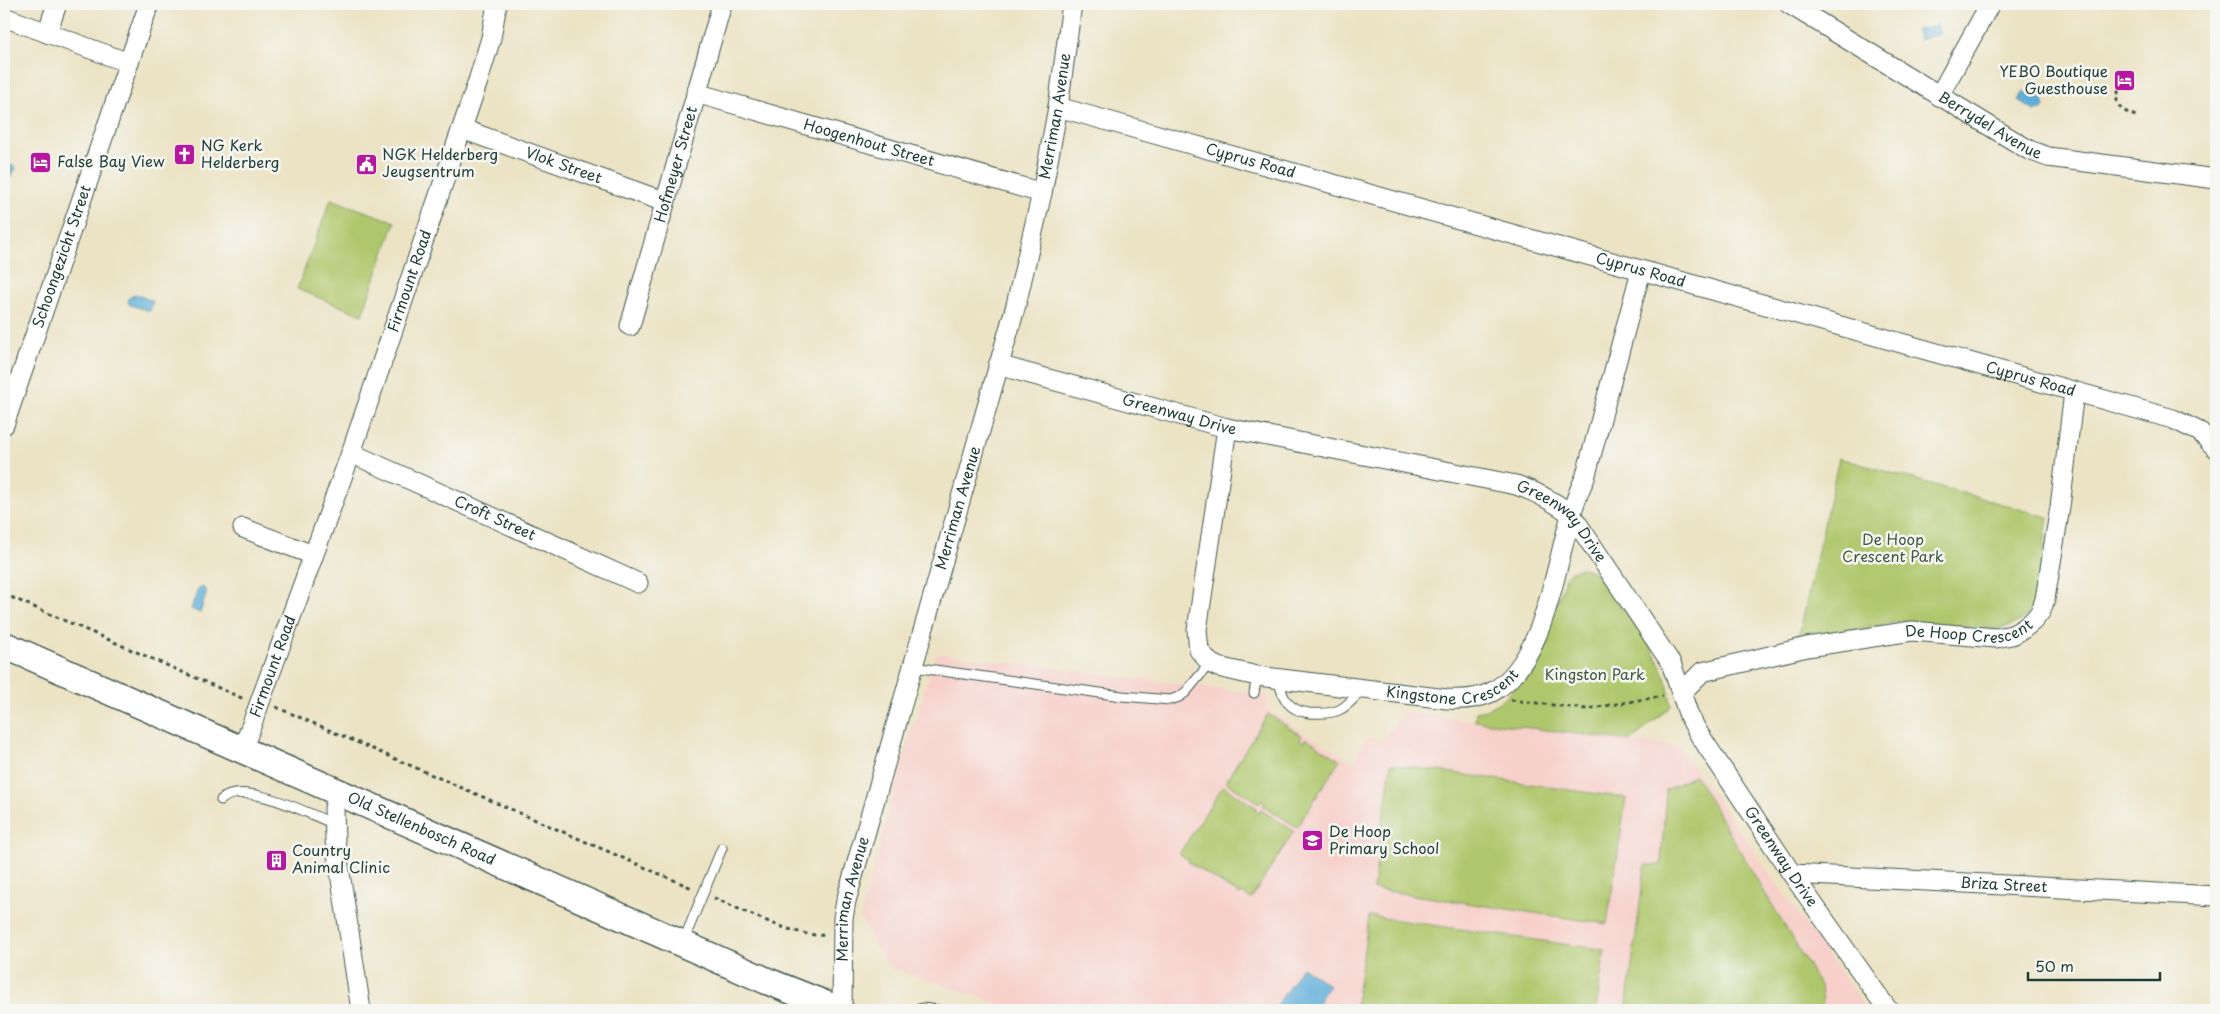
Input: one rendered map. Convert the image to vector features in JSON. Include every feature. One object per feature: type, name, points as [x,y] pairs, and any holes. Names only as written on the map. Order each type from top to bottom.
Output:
[{"type":"street","points":[[46,32],[57,4]]},
{"type":"street","name":"Schoongezicht Street","points":[[4,425],[149,4]]},
{"type":"street","name":"Firmount Road","points":[[242,751],[350,453],[462,129],[491,38],[497,4]]},
{"type":"street","name":"Hofmeyer Street","points":[[630,326],[722,4]]},
{"type":"street","name":"Merriman Avenue","points":[[841,1010],[844,910],[850,883],[1018,295],[1042,193],[1058,107],[1072,4]]},
{"type":"street","name":"Berrydel Avenue","points":[[1789,4],[2029,150],[2039,154],[2216,179]]},
{"type":"street","points":[[1939,96],[1990,4]]},
{"type":"street","points":[[4,17],[129,63]]},
{"type":"street","name":"Hoogenhout Street","points":[[696,93],[1042,193]]},
{"type":"street","name":"Cyprus Road","points":[[1058,107],[2173,419],[2200,432],[2216,447]]},
{"type":"street","name":"Vlok Street","points":[[462,129],[665,202]]},
{"type":"street","name":"Kingstone Crescent","points":[[1210,663],[1256,684],[1278,678],[1447,699],[1464,700],[1480,696],[1492,692],[1506,681],[1518,668],[1542,624],[1575,498],[1585,478],[1641,271]]},
{"type":"street","name":"Greenway Drive","points":[[998,365],[1227,428],[1516,485],[1544,495],[1571,514],[1671,663],[1689,716],[1699,734],[1792,874],[1888,1010]]},
{"type":"street","name":"De Hoop Crescent","points":[[1681,693],[1702,672],[1807,647],[1912,631],[1996,638],[2012,635],[2023,630],[2041,611],[2045,599],[2060,507],[2074,392]]},
{"type":"street","points":[[1210,663],[1199,650],[1198,630],[1227,428]]},
{"type":"street","name":"Croft Street","points":[[350,453],[638,583]]},
{"type":"street","points":[[244,528],[313,555]]},
{"type":"street","name":"Old Stellenbosch Road","points":[[4,645],[682,944],[767,981],[841,1010]]},
{"type":"street","points":[[338,792],[334,808],[334,824],[362,1010]]},
{"type":"street","name":"Briza Street","points":[[1792,874],[2216,896]]},
{"type":"lane","points":[[913,667],[1122,696],[1170,700],[1183,695],[1210,663]]},
{"type":"lane","points":[[1278,678],[1288,703],[1304,712],[1335,713],[1363,689]]},
{"type":"lane","points":[[221,800],[232,793],[242,793],[275,800],[334,824]]},
{"type":"lane","points":[[682,944],[722,848]]},
{"type":"lane","points":[[915,1010],[923,1008],[938,1010]]},
{"type":"path","points":[[2122,83],[2118,94],[2118,105],[2123,111],[2138,117]]},
{"type":"path","points":[[4,594],[249,702],[270,704],[764,919],[812,936],[843,932]]},
{"type":"path","points":[[1480,696],[1587,709],[1681,693]]},
{"type":"shaded area","name":"De Hoop Primary School","points":[[936,653],[1267,695],[1267,710],[1356,764],[1361,745],[1365,740],[1372,737],[1381,741],[1403,712],[1679,747],[1867,1010],[1019,1010],[890,968],[875,947],[860,917],[903,759]]},
{"type":"green space","points":[[331,199],[395,222],[362,315],[297,289]]},
{"type":"green space","name":"De Hoop Crescent Park","points":[[1839,458],[2048,517],[2038,595],[2025,618],[2010,626],[1994,629],[1903,621],[1798,640]]},
{"type":"green space","name":"Kingston Park","points":[[1582,568],[1593,571],[1653,651],[1668,687],[1671,706],[1631,741],[1475,721],[1476,712],[1486,710],[1504,699],[1512,691],[1542,645],[1567,575],[1571,571]]},
{"type":"green space","points":[[1268,714],[1302,736],[1300,739],[1304,742],[1306,738],[1340,760],[1297,827],[1263,806],[1265,802],[1262,800],[1259,803],[1225,782]]},
{"type":"green space","points":[[1391,764],[1626,798],[1607,924],[1373,889]]},
{"type":"green space","points":[[1695,775],[1821,987],[1823,1002],[1821,1010],[1626,1010],[1645,865],[1661,865],[1666,790]]},
{"type":"green space","points":[[1223,786],[1257,808],[1255,811],[1258,813],[1261,810],[1294,831],[1251,899],[1242,893],[1240,895],[1188,862],[1189,860],[1179,854]]},
{"type":"green space","points":[[1369,916],[1605,950],[1596,1010],[1355,1010]]},
{"type":"water","points":[[1937,25],[1940,34],[1919,40],[1917,30]]},
{"type":"water","points":[[2024,91],[2037,99],[2042,97],[2045,106],[2043,110],[2034,111],[2018,100]]},
{"type":"water","points":[[4,161],[16,168],[11,177],[4,173]]},
{"type":"water","points":[[135,294],[153,301],[150,311],[128,303],[129,298]]},
{"type":"water","points":[[203,587],[207,592],[200,613],[191,609],[198,589]]},
{"type":"water","points":[[1302,967],[1329,985],[1313,1010],[1274,1010]]},
{"type":"place","name":"YEBO Boutique Guesthouse","points":[[2124,81]]},
{"type":"place","name":"NG Kerk Helderberg","points":[[185,155]]},
{"type":"place","name":"False Bay View","points":[[41,162]]},
{"type":"place","name":"NGK Helderberg Jeugsentrum","points":[[366,164]]},
{"type":"place","name":"De Hoop Primary School","points":[[1313,841]]},
{"type":"place","name":"Country Animal Clinic","points":[[276,860]]}]
